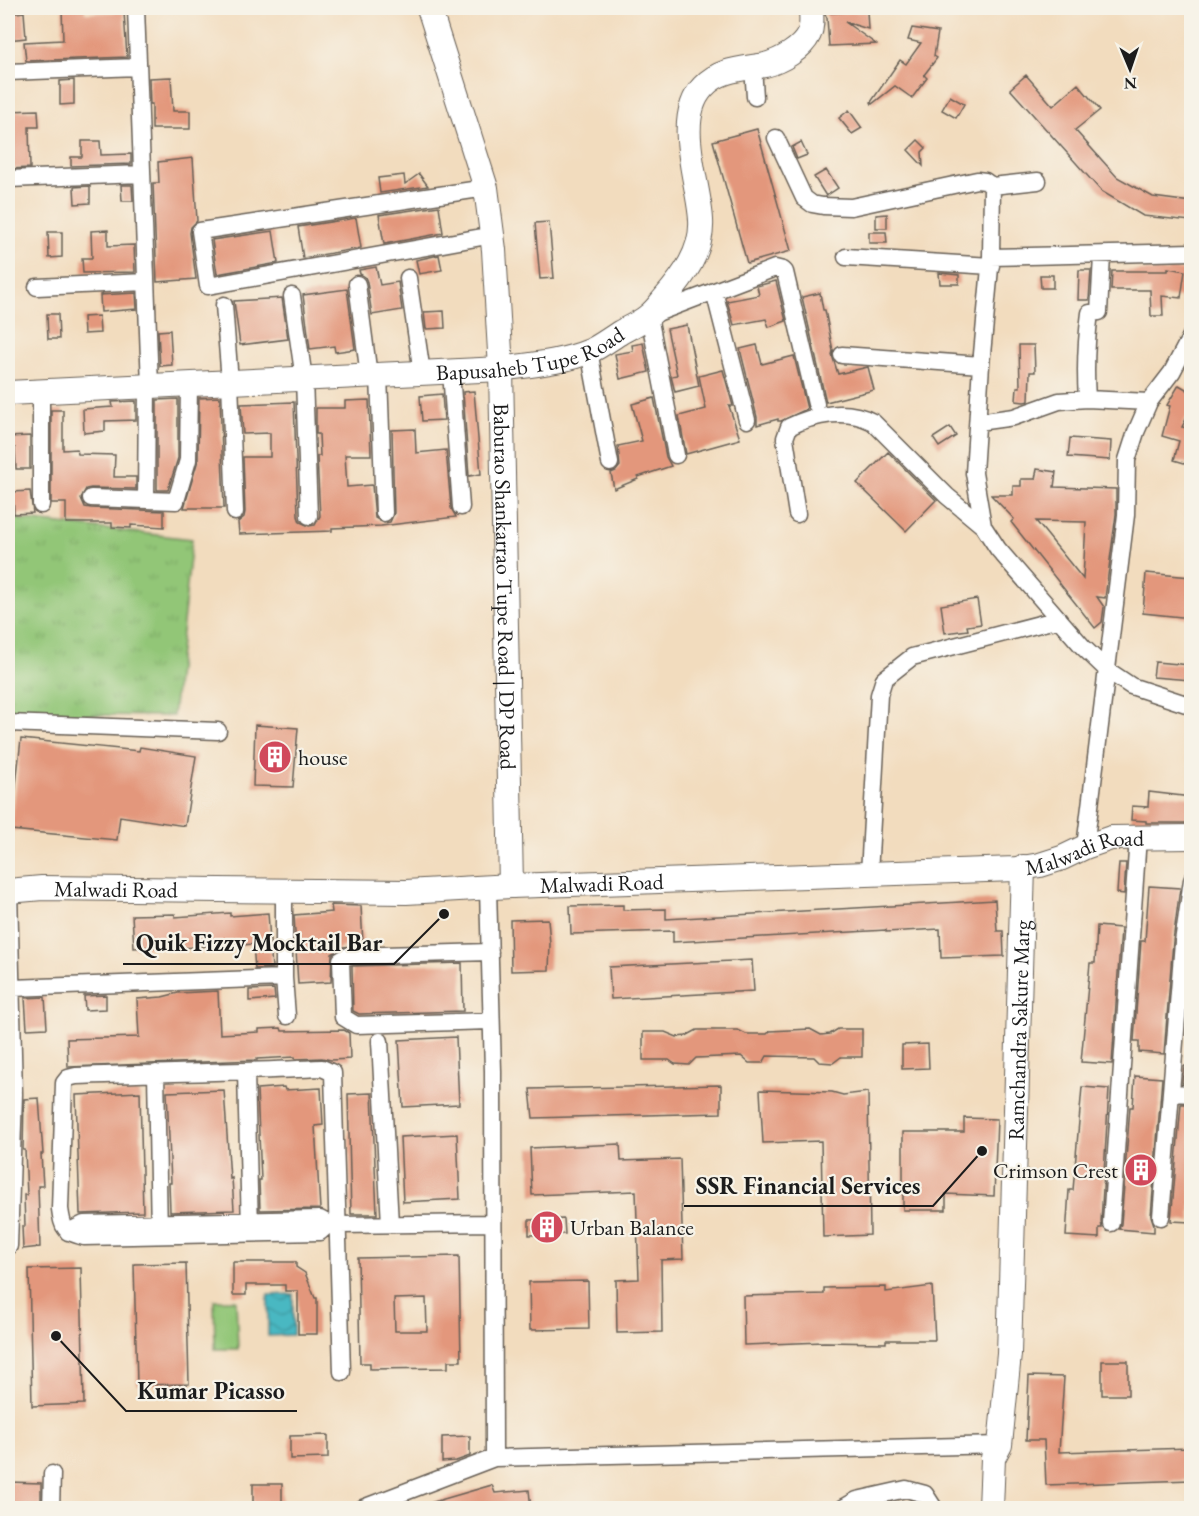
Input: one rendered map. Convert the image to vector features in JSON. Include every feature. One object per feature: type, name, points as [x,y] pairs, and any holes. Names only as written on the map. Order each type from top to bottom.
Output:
[{"type":"street","points":[[136,8],[146,282],[148,386],[146,500]]},
{"type":"street","name":"Baburao Shankarrao Tupe Road | DP Road","points":[[429,8],[486,188],[493,235],[501,369],[499,887]]},
{"type":"street","name":"Bapusaheb Tupe Road","points":[[8,393],[501,369],[551,361],[589,351],[649,316],[686,271],[700,241],[701,220],[689,133],[690,117],[702,87],[734,69],[767,64],[784,57],[801,45],[809,34],[812,22],[811,8]]},
{"type":"street","points":[[753,66],[755,97]]},
{"type":"street","points":[[8,72],[138,67]]},
{"type":"street","points":[[776,138],[804,198],[812,204],[851,207],[977,180],[985,181],[992,186],[1038,181]]},
{"type":"street","points":[[8,179],[142,174]]},
{"type":"street","points":[[983,526],[974,473],[991,261],[992,186]]},
{"type":"street","points":[[486,188],[200,231],[208,286],[493,235]]},
{"type":"street","points":[[846,257],[991,261],[1191,252]]},
{"type":"street","points":[[1087,399],[1087,337],[1090,313],[1099,312],[1102,256]]},
{"type":"street","points":[[676,455],[649,316],[775,268],[783,270],[816,404]]},
{"type":"street","points":[[408,278],[422,373]]},
{"type":"street","points":[[37,287],[146,282]]},
{"type":"street","points":[[357,285],[374,375],[384,513]]},
{"type":"street","points":[[714,291],[747,420]]},
{"type":"street","points":[[292,296],[304,379],[309,516]]},
{"type":"street","points":[[224,305],[230,382],[235,512]]},
{"type":"street","points":[[1085,847],[1126,515],[1127,460],[1149,402],[1172,372],[1191,334]]},
{"type":"street","points":[[589,351],[610,463]]},
{"type":"street","points":[[842,355],[981,365]]},
{"type":"street","points":[[451,372],[461,507]]},
{"type":"street","points":[[92,498],[176,501],[188,460],[189,384]]},
{"type":"street","points":[[40,391],[41,505]]},
{"type":"street","points":[[978,422],[1014,417],[1059,401],[1087,399],[1149,402]]},
{"type":"street","points":[[797,514],[785,438],[789,427],[798,422],[824,416],[848,413],[862,416],[873,422],[947,496],[983,526],[998,549],[1083,647],[1107,670],[1131,686],[1191,706]]},
{"type":"street","points":[[869,874],[879,695],[884,679],[912,657],[1059,619]]},
{"type":"street","points":[[8,723],[218,731]]},
{"type":"street","points":[[1111,1223],[1138,837]]},
{"type":"street","name":"Malwadi Road","points":[[8,891],[42,888],[406,892],[1023,867],[1040,865],[1062,858],[1111,838],[1191,837]]},
{"type":"street","name":"Ramchandra Sakure Marg","points":[[991,1509],[993,1458],[1000,1445],[1009,1354],[1023,867]]},
{"type":"street","points":[[1161,1217],[1191,880]]},
{"type":"street","points":[[494,1458],[493,1071],[490,952],[499,887]]},
{"type":"street","points":[[284,890],[284,978],[287,1016]]},
{"type":"street","points":[[8,891],[8,952],[12,988],[14,1094],[9,1245]]},
{"type":"street","points":[[490,952],[348,956],[341,960],[342,1017],[356,1025],[491,1021]]},
{"type":"street","points":[[12,988],[284,978]]},
{"type":"street","points":[[380,1041],[390,1224]]},
{"type":"street","points":[[342,1372],[334,1224],[333,1073],[322,1068],[68,1078],[64,1083],[60,1209],[62,1227],[68,1232],[84,1237],[159,1229],[250,1227],[320,1232],[334,1224],[493,1223]]},
{"type":"street","points":[[246,1072],[250,1227]]},
{"type":"street","points":[[156,1073],[159,1229]]},
{"type":"street","points":[[1171,1093],[1191,1094]]},
{"type":"street","points":[[363,1509],[494,1458],[1000,1445]]},
{"type":"street","name":"Ramchandra Sakure Marg","points":[[1000,1445],[1008,1460],[1006,1509]]},
{"type":"street","points":[[51,1509],[52,1474]]},
{"type":"street","points":[[843,1509],[857,1500],[906,1489],[925,1494],[934,1509]]},
{"type":"green space","points":[[8,518],[192,539],[173,716],[8,714]]},
{"type":"green space","points":[[214,1300],[236,1300],[238,1349],[215,1349]]},
{"type":"water","points":[[293,1294],[293,1335],[268,1336],[268,1295]]},
{"type":"building","points":[[85,8],[85,13],[124,12],[127,57],[26,61],[24,42],[63,40],[62,9]]},
{"type":"building","points":[[827,10],[831,13],[867,11],[868,29],[845,22],[876,44],[829,46],[825,14]]},
{"type":"building","points":[[24,12],[26,38],[8,40],[8,14]]},
{"type":"building","points":[[912,28],[938,32],[934,56],[937,58],[924,75],[927,78],[912,98],[895,86],[872,104],[871,102],[900,60],[906,64],[921,43],[908,40]]},
{"type":"building","points":[[1026,75],[1053,106],[1078,84],[1100,110],[1075,130],[1117,177],[1153,197],[1191,202],[1191,221],[1143,216],[1101,191],[1010,89]]},
{"type":"building","points":[[171,77],[173,111],[190,111],[190,129],[152,129],[149,78]]},
{"type":"building","points":[[74,80],[74,104],[60,105],[60,81]]},
{"type":"building","points":[[950,96],[964,104],[956,118],[942,110]]},
{"type":"building","points":[[38,110],[39,127],[29,127],[30,168],[8,169],[8,111]]},
{"type":"building","points":[[849,110],[862,128],[852,134],[839,118]]},
{"type":"building","points":[[757,129],[791,251],[747,263],[713,141]]},
{"type":"building","points":[[918,140],[926,148],[922,152],[923,166],[908,150]]},
{"type":"building","points":[[82,141],[100,141],[101,155],[131,154],[131,164],[71,166],[71,157],[82,157]]},
{"type":"building","points":[[801,142],[807,155],[797,159],[792,147]]},
{"type":"building","points":[[193,158],[197,221],[191,227],[190,233],[196,279],[157,282],[153,183],[159,183],[158,162]]},
{"type":"building","points":[[826,170],[838,188],[826,196],[814,177]]},
{"type":"building","points":[[419,174],[428,186],[380,193],[378,178],[404,175],[405,184]]},
{"type":"building","points":[[121,185],[132,185],[133,201],[122,201]]},
{"type":"building","points":[[90,186],[90,203],[75,204],[74,187]]},
{"type":"building","points":[[439,206],[443,233],[384,244],[379,215]]},
{"type":"building","points":[[887,214],[887,228],[876,228],[876,215]]},
{"type":"building","points":[[356,218],[361,248],[303,258],[298,227]]},
{"type":"building","points":[[549,222],[554,278],[540,279],[535,223]]},
{"type":"building","points":[[108,230],[108,246],[134,245],[135,272],[83,273],[82,258],[92,258],[91,231]]},
{"type":"building","points":[[273,231],[278,263],[217,274],[212,240]]},
{"type":"building","points":[[48,232],[62,232],[62,257],[49,258]]},
{"type":"building","points":[[869,232],[886,232],[887,243],[869,243]]},
{"type":"building","points":[[439,255],[442,270],[419,274],[416,260]]},
{"type":"building","points":[[376,267],[380,285],[398,282],[402,310],[372,315],[367,282],[359,270]]},
{"type":"building","points":[[1168,268],[1185,271],[1181,298],[1162,296],[1163,316],[1151,316],[1150,290],[1111,290],[1112,271],[1168,271]]},
{"type":"building","points":[[1079,270],[1091,270],[1089,300],[1078,300]]},
{"type":"building","points":[[939,273],[959,275],[959,284],[940,284]]},
{"type":"building","points":[[1040,275],[1053,275],[1053,288],[1041,288]]},
{"type":"building","points":[[776,281],[786,321],[769,327],[766,319],[734,325],[727,301],[759,295],[757,286]]},
{"type":"building","points":[[347,289],[355,349],[335,352],[334,346],[310,349],[303,295]]},
{"type":"building","points":[[136,293],[137,309],[101,312],[100,295]]},
{"type":"building","points":[[820,293],[838,374],[868,367],[874,390],[826,402],[802,297]]},
{"type":"building","points":[[282,298],[288,339],[240,345],[234,301]]},
{"type":"building","points":[[444,311],[445,328],[426,329],[424,312]]},
{"type":"building","points":[[47,314],[58,314],[59,339],[48,339]]},
{"type":"building","points":[[99,316],[100,333],[84,334],[83,317]]},
{"type":"building","points":[[687,325],[699,386],[675,392],[671,376],[677,375],[667,329]]},
{"type":"building","points":[[170,330],[172,365],[160,366],[158,331]]},
{"type":"building","points":[[643,343],[649,372],[620,379],[615,354],[633,351],[632,345]]},
{"type":"building","points":[[757,345],[762,364],[794,356],[807,409],[781,421],[778,419],[757,425],[740,349]]},
{"type":"building","points":[[1019,345],[1034,345],[1035,372],[1030,372],[1029,401],[1024,402],[1016,401],[1017,387],[1020,387]]},
{"type":"building","points":[[723,370],[733,406],[729,406],[740,439],[686,454],[679,416],[706,409],[699,376]]},
{"type":"building","points":[[1179,385],[1191,392],[1191,409],[1182,427],[1191,429],[1191,465],[1174,460],[1179,441],[1162,436],[1170,406],[1167,405]]},
{"type":"building","points":[[474,391],[481,474],[469,476],[463,392]]},
{"type":"building","points":[[442,394],[444,420],[422,421],[420,396]]},
{"type":"building","points":[[220,397],[224,508],[184,508],[198,460],[199,398]]},
{"type":"building","points":[[654,398],[666,457],[671,466],[638,477],[614,489],[611,473],[620,466],[618,446],[642,441],[632,404]]},
{"type":"building","points":[[178,399],[178,458],[168,490],[157,490],[157,400]]},
{"type":"building","points":[[369,400],[371,455],[345,455],[347,487],[372,485],[375,518],[384,523],[390,522],[394,513],[392,430],[415,429],[416,453],[446,450],[451,508],[456,517],[381,526],[332,528],[332,531],[239,534],[238,522],[244,517],[245,512],[243,457],[270,457],[270,433],[243,434],[241,404],[294,402],[298,516],[300,522],[309,526],[315,525],[320,516],[317,456],[320,456],[319,434],[316,434],[316,408],[345,408],[345,401]]},
{"type":"building","points":[[136,401],[136,420],[105,421],[105,431],[84,433],[83,409],[113,407],[112,402]]},
{"type":"building","points":[[51,410],[63,410],[63,450],[77,449],[78,454],[115,455],[114,477],[136,477],[136,489],[86,489],[81,498],[85,507],[164,511],[164,527],[131,525],[131,528],[112,527],[112,523],[66,523],[66,503],[51,503]]},
{"type":"building","points":[[950,427],[956,436],[939,447],[933,438]]},
{"type":"building","points":[[30,436],[30,469],[16,469],[15,448],[8,448],[8,437]]},
{"type":"building","points":[[1070,438],[1111,441],[1110,460],[1068,457]]},
{"type":"building","points":[[888,452],[936,500],[906,531],[857,483]]},
{"type":"building","points":[[1037,469],[1056,472],[1054,487],[1116,489],[1116,514],[1105,598],[1097,597],[1104,607],[1102,622],[1095,628],[1011,522],[1014,519],[991,495],[1013,495],[1013,486],[1021,486],[1021,479],[1035,479]],"holes":[[[1036,521],[1086,522],[1083,579]]]},
{"type":"building","points":[[30,491],[33,513],[14,514],[13,492]]},
{"type":"building","points":[[1146,573],[1191,577],[1191,618],[1143,613]]},
{"type":"building","points":[[977,599],[981,624],[967,626],[968,630],[945,633],[941,605]]},
{"type":"building","points":[[1155,662],[1191,665],[1191,680],[1153,677]]},
{"type":"building","name":"house","points":[[255,725],[298,728],[293,787],[253,786]]},
{"type":"building","points":[[21,739],[139,751],[140,747],[196,756],[185,826],[120,816],[117,840],[11,830]]},
{"type":"building","points":[[1149,792],[1191,797],[1190,823],[1146,823],[1146,821],[1131,820],[1132,806],[1148,807]]},
{"type":"building","points":[[1119,863],[1126,863],[1124,894],[1117,893]]},
{"type":"building","points":[[1149,886],[1180,888],[1173,941],[1164,1054],[1139,1052],[1139,1041],[1134,1041],[1141,941],[1145,941]]},
{"type":"building","points":[[995,900],[997,931],[1003,931],[1004,956],[941,958],[940,929],[673,942],[673,931],[571,934],[570,906],[623,905],[623,910],[666,909],[666,919]]},
{"type":"building","points":[[331,905],[361,906],[363,945],[343,947],[332,954],[331,982],[298,984],[294,915],[332,912]]},
{"type":"building","points":[[230,913],[230,916],[268,913],[272,968],[255,969],[253,944],[209,948],[209,946],[182,948],[182,945],[134,948],[132,915],[175,914],[175,917]]},
{"type":"building","points":[[548,919],[549,970],[511,971],[510,920]]},
{"type":"building","points":[[1097,926],[1121,928],[1112,1064],[1081,1062],[1090,963],[1095,963]]},
{"type":"building","points":[[752,960],[754,991],[611,999],[609,967]]},
{"type":"building","points":[[462,963],[463,1011],[359,1014],[353,1011],[352,966]]},
{"type":"building","points":[[274,989],[275,999],[249,1001],[249,990]]},
{"type":"building","points":[[218,991],[220,1034],[259,1032],[259,1029],[281,1028],[282,1031],[344,1030],[349,1033],[350,1059],[295,1059],[295,1057],[68,1067],[67,1039],[139,1037],[137,999],[178,993]]},
{"type":"building","points":[[106,995],[106,1009],[85,1010],[84,996]]},
{"type":"building","points":[[45,997],[47,1028],[27,1029],[25,998]]},
{"type":"building","points":[[810,1029],[821,1035],[830,1034],[838,1029],[862,1029],[862,1057],[841,1057],[833,1063],[819,1062],[814,1057],[767,1056],[763,1063],[749,1063],[741,1056],[696,1058],[689,1065],[675,1064],[669,1060],[643,1060],[643,1032],[665,1032],[677,1037],[686,1036],[697,1030],[738,1030],[746,1034],[767,1034],[770,1031]]},
{"type":"building","points":[[456,1037],[459,1104],[403,1107],[399,1040]]},
{"type":"building","points":[[928,1044],[929,1068],[902,1069],[902,1045]]},
{"type":"building","points":[[1184,1066],[1191,1067],[1191,1083],[1182,1083]]},
{"type":"building","name":"Crimson Crest","points":[[1135,1076],[1162,1078],[1151,1216],[1154,1232],[1119,1229]]},
{"type":"building","points":[[721,1085],[721,1113],[533,1118],[530,1089]]},
{"type":"building","points":[[284,1087],[285,1090],[321,1088],[323,1125],[315,1126],[320,1209],[260,1210],[257,1089]]},
{"type":"building","points":[[1082,1087],[1109,1089],[1102,1228],[1099,1228],[1099,1238],[1066,1236],[1069,1190],[1073,1190]]},
{"type":"building","points":[[224,1090],[234,1210],[170,1212],[167,1092]]},
{"type":"building","points":[[760,1090],[832,1092],[843,1095],[868,1092],[870,1235],[823,1237],[821,1141],[763,1143]]},
{"type":"building","points":[[140,1092],[143,1212],[80,1214],[76,1095]]},
{"type":"building","points":[[372,1093],[377,1214],[351,1214],[348,1094]]},
{"type":"building","points":[[39,1098],[43,1154],[41,1154],[43,1186],[38,1186],[40,1247],[23,1249],[24,1195],[27,1195],[25,1150],[23,1150],[24,1099]]},
{"type":"building","points":[[1181,1104],[1191,1104],[1191,1222],[1171,1221]]},
{"type":"building","points":[[964,1118],[997,1119],[994,1196],[946,1194],[946,1210],[903,1210],[903,1132],[964,1132]]},
{"type":"building","points":[[457,1134],[460,1199],[403,1202],[400,1137]]},
{"type":"building","points":[[620,1144],[621,1161],[680,1159],[683,1259],[661,1260],[662,1332],[617,1333],[616,1280],[639,1279],[636,1191],[532,1195],[530,1148]]},
{"type":"building","name":"Urban Balance","points":[[564,1219],[565,1234],[529,1235],[529,1220]]},
{"type":"building","points":[[459,1256],[461,1361],[448,1361],[448,1368],[370,1369],[370,1363],[360,1363],[358,1258]],"holes":[[[426,1298],[427,1331],[395,1331],[394,1299]]]},
{"type":"building","points":[[233,1262],[296,1262],[296,1267],[305,1273],[315,1298],[317,1298],[317,1334],[298,1334],[298,1291],[285,1291],[285,1285],[246,1285],[246,1295],[233,1295]]},
{"type":"building","points":[[186,1263],[189,1384],[137,1385],[134,1264]]},
{"type":"building","points":[[81,1268],[84,1404],[32,1406],[29,1269]]},
{"type":"building","points":[[588,1281],[589,1329],[530,1330],[529,1282]]},
{"type":"building","points":[[932,1286],[935,1340],[744,1345],[743,1296],[824,1294],[824,1288],[886,1287],[886,1292]]},
{"type":"building","points":[[1102,1361],[1128,1361],[1128,1395],[1102,1395]]},
{"type":"building","points":[[1029,1376],[1064,1377],[1059,1452],[1191,1448],[1191,1480],[1046,1485],[1044,1440],[1026,1440]]},
{"type":"building","points":[[328,1435],[328,1458],[290,1459],[290,1436]]},
{"type":"building","points":[[470,1436],[470,1456],[456,1461],[442,1462],[442,1437]]},
{"type":"building","points":[[8,1482],[41,1483],[41,1507],[8,1506]]},
{"type":"building","points":[[253,1484],[282,1484],[282,1509],[253,1509]]},
{"type":"building","points":[[492,1485],[495,1493],[529,1490],[531,1509],[423,1509],[423,1505]]},
{"type":"building","points":[[910,1501],[918,1503],[922,1509],[897,1509]]},
{"type":"place","name":"house","points":[[275,757]]},
{"type":"place","name":"Quik Fizzy Mocktail Bar","points":[[444,914]]},
{"type":"place","name":"SSR Financial Services","points":[[982,1151]]},
{"type":"place","name":"Crimson Crest","points":[[1141,1170]]},
{"type":"place","name":"Urban Balance","points":[[547,1227]]},
{"type":"place","name":"Kumar Picasso","points":[[56,1336]]}]
